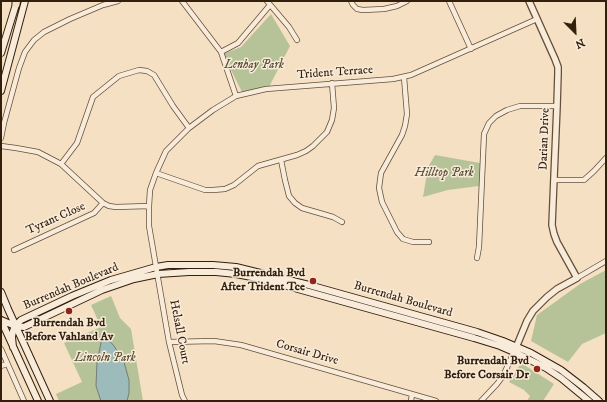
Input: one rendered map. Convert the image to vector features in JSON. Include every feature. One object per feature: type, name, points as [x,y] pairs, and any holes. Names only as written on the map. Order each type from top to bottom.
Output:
[{"type":"main road","points":[[1,91],[25,1]]},
{"type":"main road","points":[[1,53],[16,2]]},
{"type":"main road","name":"Burrendah Boulevard","points":[[16,326],[24,327],[91,295],[119,283],[157,270],[176,265],[213,265],[236,267],[309,285],[471,330],[503,341],[558,376],[589,401]]},
{"type":"main road","points":[[1,292],[50,401]]},
{"type":"main road","points":[[1,320],[16,326]]},
{"type":"main road","points":[[1,320],[38,401]]},
{"type":"main road","points":[[13,347],[12,337],[16,326]]},
{"type":"main road","name":"Burrendah Boulevard","points":[[515,349],[542,359],[561,370],[599,401]]},
{"type":"street","points":[[1,138],[19,68],[25,52],[31,44],[38,36],[52,28],[103,5],[118,1]]},
{"type":"street","points":[[182,1],[221,52],[236,96]]},
{"type":"street","points":[[351,1],[357,9],[363,10],[384,9],[397,6],[407,1]]},
{"type":"street","points":[[449,1],[471,49]]},
{"type":"street","name":"Darian Drive","points":[[529,1],[558,67],[552,225],[554,234],[577,278]]},
{"type":"street","points":[[221,52],[238,43],[269,3],[289,26],[297,40]]},
{"type":"street","name":"Trident Terrace","points":[[157,270],[149,226],[150,190],[166,151],[189,128],[213,110],[236,96],[266,89],[393,79],[419,73],[537,19]]},
{"type":"street","points":[[61,164],[77,143],[93,97],[118,76],[139,70],[147,71],[154,75],[173,106],[189,128]]},
{"type":"street","points":[[404,77],[407,114],[405,126],[402,135],[381,173],[379,188],[382,202],[397,232],[403,239],[413,242],[429,242]]},
{"type":"street","points":[[156,173],[205,190],[225,189],[234,185],[258,166],[306,151],[327,132],[332,120],[334,108],[332,83]]},
{"type":"street","points":[[477,258],[484,134],[489,122],[507,110],[520,106],[557,106]]},
{"type":"street","points":[[1,146],[38,152],[61,164],[103,203],[116,207],[149,206]]},
{"type":"street","points":[[554,180],[584,180],[606,158]]},
{"type":"street","points":[[281,160],[289,196],[295,203],[302,208],[333,217],[342,222]]},
{"type":"street","name":"Tyrant Close","points":[[14,250],[94,213],[103,203]]},
{"type":"street","points":[[481,401],[503,376],[527,321],[533,311],[557,289],[606,261]]},
{"type":"street","name":"Helsall Court","points":[[157,270],[169,342],[184,401]]},
{"type":"street","name":"Corsair Drive","points":[[169,342],[214,341],[241,345],[436,401]]},
{"type":"street","points":[[1,349],[24,401]]},
{"type":"street","points":[[1,366],[7,364]]},
{"type":"street","points":[[411,401],[412,394]]},
{"type":"green space","name":"Lenhay Park","points":[[271,14],[290,46],[269,87],[243,94],[223,54],[241,47]]},
{"type":"green space","name":"Hilltop Park","points":[[435,155],[480,163],[479,186],[448,190],[423,197],[428,167]]},
{"type":"green space","points":[[606,270],[606,333],[582,344],[568,362],[531,341],[537,315],[580,284]]},
{"type":"green space","name":"Lincoln Park","points":[[111,296],[120,318],[131,329],[143,401],[59,401],[56,394],[82,382],[64,343],[101,327],[91,305]]},
{"type":"green space","points":[[521,363],[554,384],[543,401],[527,401],[530,396],[524,390],[509,382]]},
{"type":"water","points":[[103,333],[114,346],[124,362],[129,380],[129,393],[127,401],[101,401],[96,386],[97,362]]},
{"type":"place","name":"Burrendah Bvd After Trident Tce","points":[[313,281]]},
{"type":"place","name":"Burrendah Bvd Before Vahland Av","points":[[69,311]]},
{"type":"place","name":"Burrendah Bvd Before Corsair Dr","points":[[537,369]]}]
